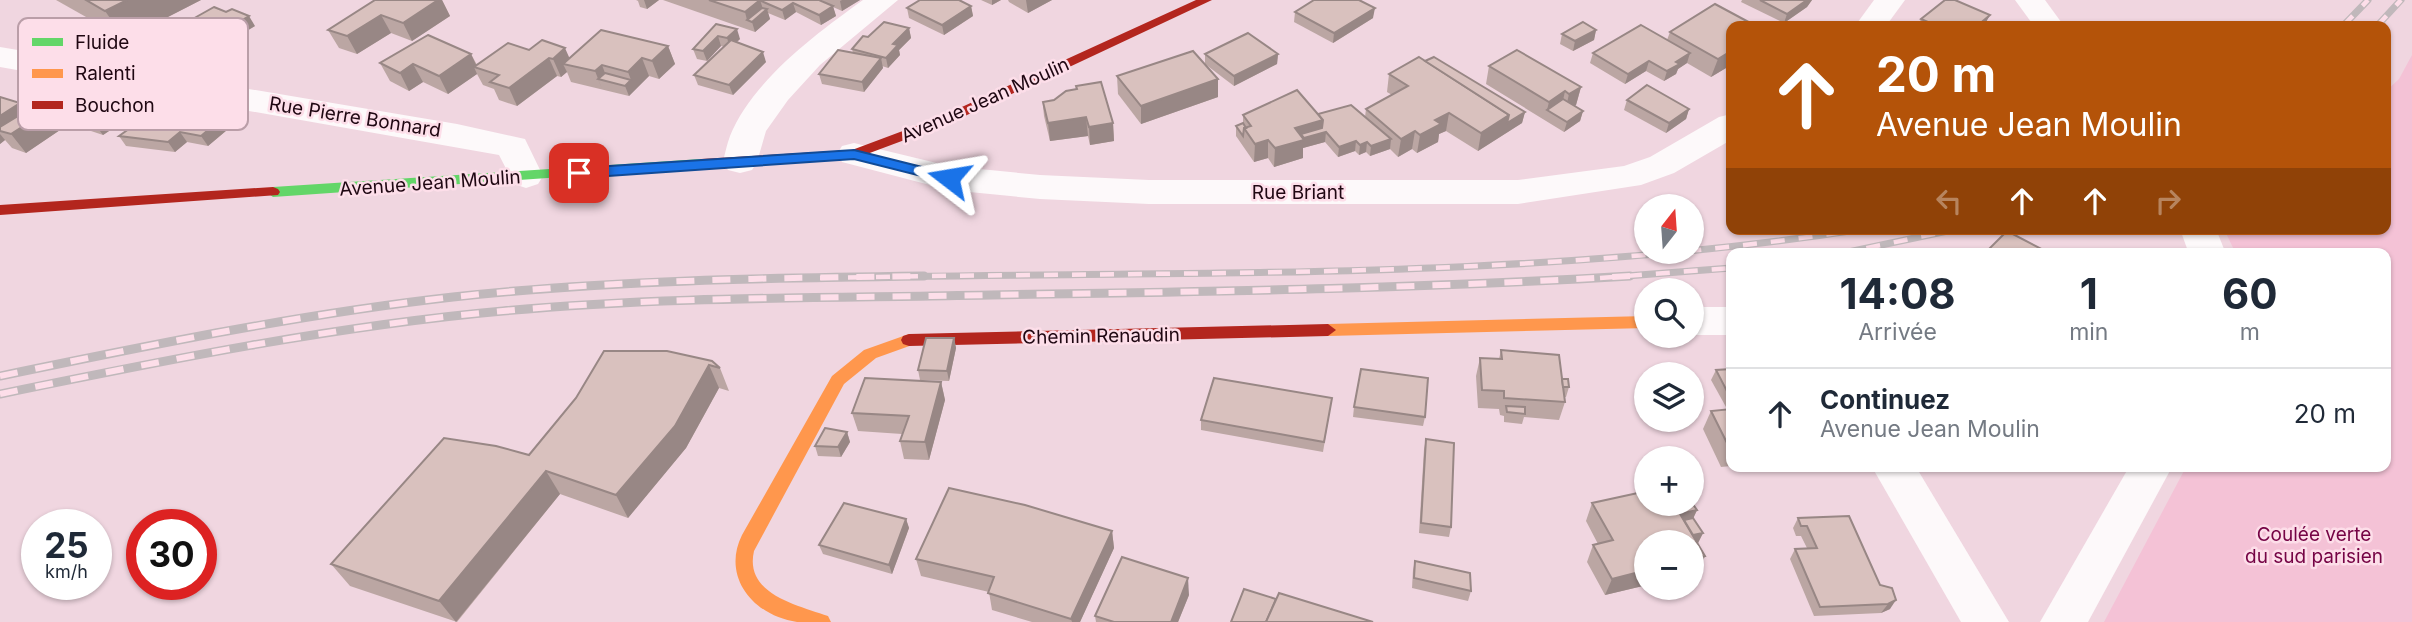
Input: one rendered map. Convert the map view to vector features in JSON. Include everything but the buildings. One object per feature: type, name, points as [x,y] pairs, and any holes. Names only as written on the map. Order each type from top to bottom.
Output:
[{"type":"main road","name":"Avenue Jean Moulin","points":[[0,210],[854,154],[946,120],[1206,0]]},
{"type":"main road","name":"Chemin Renaudin","points":[[821,622],[782,609],[763,598],[748,582],[742,564],[748,540],[838,380],[853,364],[884,345],[909,340],[1634,322]]},
{"type":"street","points":[[740,162],[748,133],[793,72],[883,0]]},
{"type":"street","points":[[1874,21],[1891,0]]},
{"type":"street","points":[[2030,0],[2045,21]]},
{"type":"street","name":"Rue Pierre Bonnard","points":[[0,57],[18,60]]},
{"type":"street","name":"Rue Pierre Bonnard","points":[[248,100],[419,126],[513,148],[526,176]]},
{"type":"street","name":"Rue Briant","points":[[854,154],[949,178],[1040,187],[1149,192],[1518,192],[1629,177],[1662,165],[1726,128]]},
{"type":"street","points":[[1704,321],[1726,321]]},
{"type":"street","points":[[1897,472],[1986,622]]},
{"type":"street","points":[[2063,622],[2148,472]]},
{"type":"green space","name":"Coulée verte du sud parisien","points":[[2412,55],[2412,622],[2104,622],[2183,472],[2391,472],[2391,248],[2233,248],[2227,235],[2391,235],[2391,86],[2399,79]]},
{"type":"railway","points":[[2348,21],[2368,0]]},
{"type":"railway","points":[[2382,21],[2401,0]]},
{"type":"railway","points":[[820,278],[1343,271],[1473,266],[1603,258],[1817,235]]},
{"type":"railway","points":[[1867,248],[1929,235]]},
{"type":"railway","points":[[1615,277],[1726,268]]},
{"type":"railway","points":[[0,376],[282,321],[453,297],[629,283],[924,276]]},
{"type":"railway","points":[[1615,277],[1630,276]]},
{"type":"railway","points":[[0,394],[313,335],[440,317],[610,303],[1193,292],[1615,277]]},
{"type":"railway","points":[[1600,278],[1615,277]]},
{"type":"traffic: fast","points":[[273,192],[701,164]]},
{"type":"traffic: slow","points":[[1328,330],[1634,322]]},
{"type":"traffic: slow","points":[[821,622],[784,609],[760,595],[751,586],[745,575],[743,562],[748,540],[838,380],[870,354],[909,340]]},
{"type":"traffic: jam","points":[[701,164],[854,154],[945,120],[1206,0]]},
{"type":"traffic: jam","points":[[0,210],[273,192]]},
{"type":"traffic: jam","points":[[909,340],[1328,330]]},
{"type":"route","points":[[579,173],[854,154],[949,178]]}]
